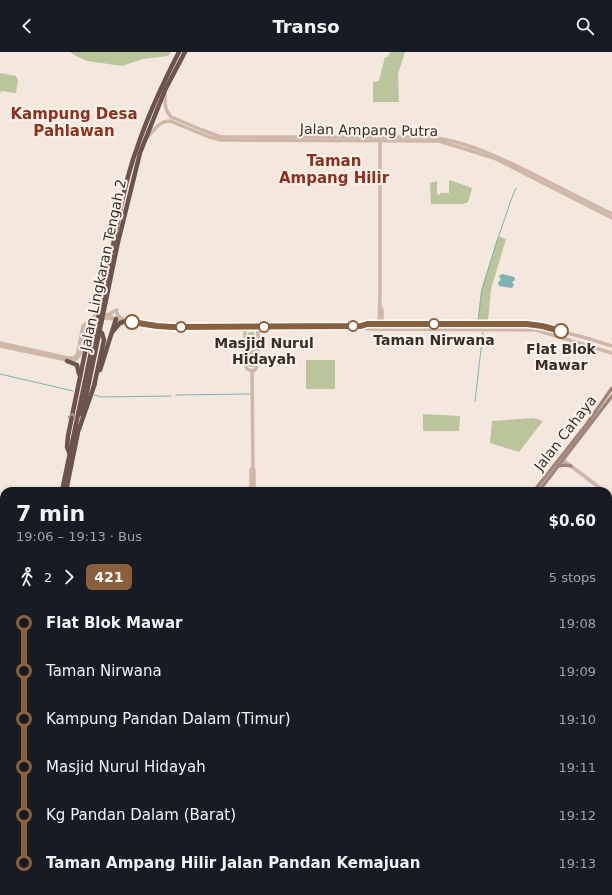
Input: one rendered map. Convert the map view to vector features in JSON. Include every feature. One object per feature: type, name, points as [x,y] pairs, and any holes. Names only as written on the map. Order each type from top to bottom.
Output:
[{"type":"highway","name":"Jalan Lingkaran Tengah 2","points":[[116,241],[118,219],[137,148],[160,90],[179,52]]},
{"type":"highway","name":"Jalan Lingkaran Tengah 2","points":[[63,487],[87,382],[116,241],[135,171],[144,141],[165,90],[185,52]]},
{"type":"highway","points":[[79,429],[116,318]]},
{"type":"highway","points":[[112,332],[120,323],[126,321]]},
{"type":"highway","points":[[70,454],[67,442],[89,335],[94,331],[99,331],[103,335],[104,340],[94,386]]},
{"type":"highway","points":[[67,361],[77,366],[80,378]]},
{"type":"highway","name":"Jalan Lingkaran Tengah 2","points":[[67,487],[87,382]]},
{"type":"main road","name":"Jalan Cahaya","points":[[542,487],[564,452],[596,412],[612,388]]},
{"type":"main road","name":"Jalan Cahaya","points":[[563,460],[612,396]]},
{"type":"main road","points":[[557,464],[563,460],[564,452]]},
{"type":"main road","points":[[568,454],[568,459],[571,466]]},
{"type":"main road","name":"Jalan Cahaya","points":[[537,487],[557,464]]},
{"type":"main road","points":[[557,464],[571,466]]},
{"type":"street","name":"Jalan Ampang Putra","points":[[165,90],[165,107],[171,117],[219,137],[439,141],[494,158],[612,218]]},
{"type":"street","name":"Jalan Ampang Putra","points":[[144,141],[159,124],[167,121],[221,140],[440,138],[472,147],[501,158],[612,214]]},
{"type":"street","points":[[380,329],[382,322],[382,310],[380,306],[381,139]]},
{"type":"street","points":[[107,315],[117,311],[118,316],[126,321]]},
{"type":"street","points":[[0,344],[73,358],[78,352],[81,330],[83,326],[87,321],[96,315],[107,315],[126,321],[157,326],[361,326],[382,322],[527,324],[542,326],[612,346]]},
{"type":"street","points":[[0,344],[72,361],[79,358],[84,333],[89,324],[99,318],[116,318]]},
{"type":"street","points":[[361,326],[367,329],[522,329],[541,331],[612,353]]},
{"type":"street","points":[[541,331],[542,326]]},
{"type":"street","points":[[245,327],[245,363],[247,369],[252,371]]},
{"type":"street","points":[[251,487],[252,371],[256,368],[258,358],[258,327]]},
{"type":"street","points":[[587,338],[589,341],[596,344],[597,348]]},
{"type":"street","points":[[563,460],[599,487]]},
{"type":"street","points":[[252,468],[254,470],[254,487]]},
{"type":"green space","points":[[70,52],[171,52],[168,56],[143,59],[122,66],[87,61]]},
{"type":"green space","points":[[390,52],[405,52],[398,74],[399,102],[373,102],[373,82],[379,81],[385,57],[388,57]]},
{"type":"green space","points":[[0,73],[16,76],[18,80],[16,93],[1,91],[0,94]]},
{"type":"green space","points":[[450,180],[472,188],[468,202],[463,204],[431,204],[430,183],[437,181],[437,194],[440,195],[440,192],[449,193]]},
{"type":"green space","points":[[498,236],[506,239],[491,289],[488,321],[478,320],[481,290]]},
{"type":"green space","points":[[249,332],[254,332],[256,340],[257,354],[254,367],[249,367],[247,365],[247,335]]},
{"type":"green space","points":[[306,360],[335,360],[335,389],[306,389]]},
{"type":"green space","points":[[423,414],[460,416],[459,431],[423,431]]},
{"type":"green space","points":[[533,418],[543,421],[519,452],[490,443],[492,421]]},
{"type":"water","points":[[502,274],[514,277],[515,280],[512,282],[514,285],[512,288],[499,286],[498,282],[501,280],[499,276]]},
{"type":"waterway","points":[[478,320],[482,290],[496,244],[516,188]]},
{"type":"waterway","points":[[475,401],[483,332]]},
{"type":"waterway","points":[[0,374],[73,391]]},
{"type":"waterway","points":[[176,395],[250,394]]},
{"type":"waterway","points":[[94,395],[102,397],[171,396]]},
{"type":"bus line","name":"421","points":[[132,322],[173,327],[361,326],[367,324],[527,324],[561,331]]},
{"type":"place","name":"Taman Nirwana","points":[[434,324]]},
{"type":"place","name":"Masjid Nurul Hidayah","points":[[264,327]]},
{"type":"place","name":"Flat Blok Mawar","points":[[561,331]]},
{"type":"district","name":"Kampung Desa Pahlawan","points":[[74,122]]},
{"type":"district","name":"Taman Ampang Hilir","points":[[334,170]]}]
